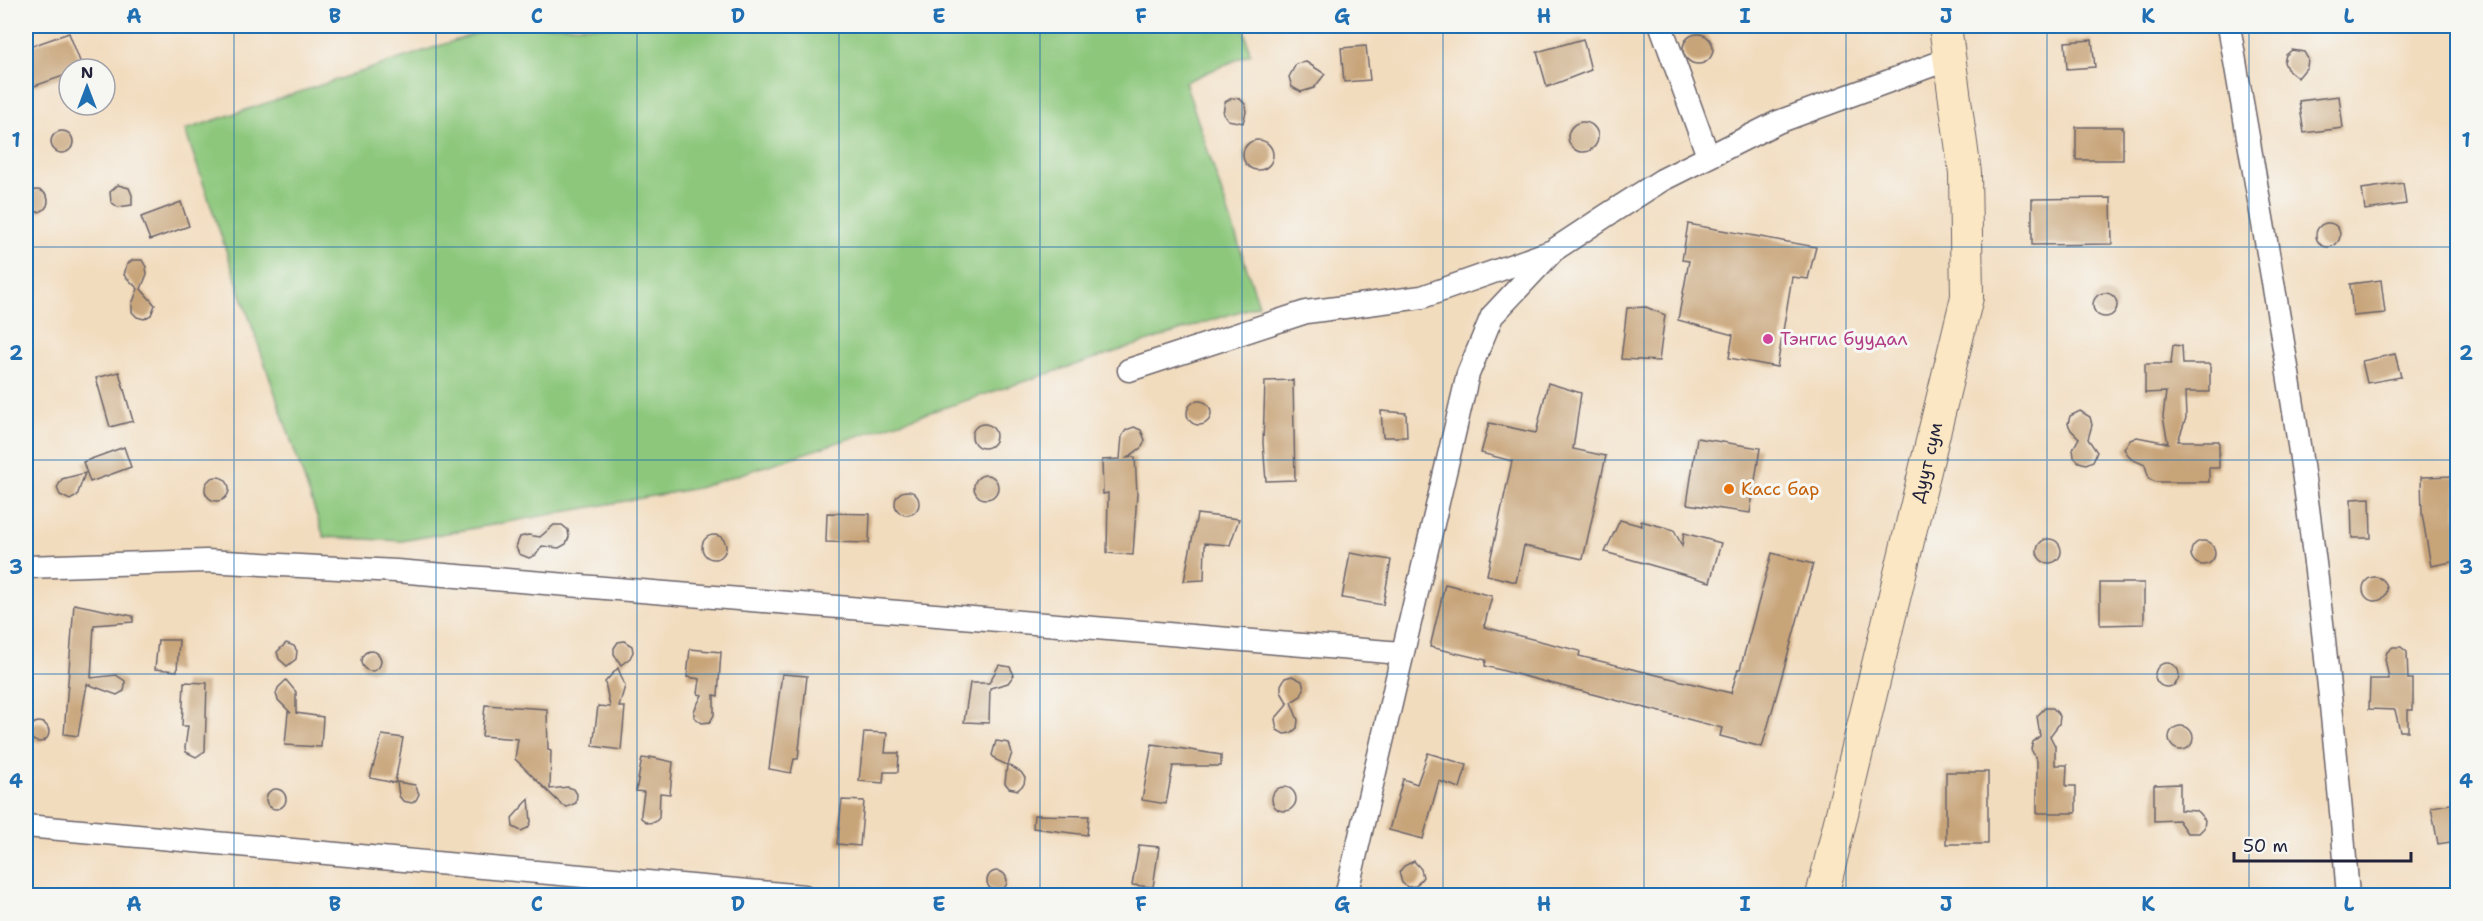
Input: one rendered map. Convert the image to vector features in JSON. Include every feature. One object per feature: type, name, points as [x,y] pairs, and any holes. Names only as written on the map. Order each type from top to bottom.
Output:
[{"type":"main road","name":"Дуут сум","points":[[1822,896],[1967,297],[1965,173],[1945,26]]},
{"type":"street","points":[[1661,26],[1708,156]]},
{"type":"street","points":[[2229,26],[2286,360],[2308,509],[2341,805],[2348,896]]},
{"type":"street","points":[[1129,370],[1306,312],[1422,297],[1554,250],[1662,180],[1778,122],[1949,59]]},
{"type":"street","points":[[1346,896],[1467,374],[1492,316],[1554,250]]},
{"type":"street","points":[[26,567],[206,561],[396,571],[1401,653]]},
{"type":"street","points":[[26,826],[804,896]]},
{"type":"green space","points":[[499,26],[1244,26],[1250,54],[1185,82],[1259,305],[698,488],[402,541],[324,537],[185,130]]},
{"type":"building","points":[[69,33],[78,57],[57,57],[57,78],[26,89],[26,48]]},
{"type":"building","points":[[1698,34],[1704,35],[1712,43],[1712,55],[1704,63],[1698,64],[1692,63],[1684,55],[1683,49],[1684,43],[1692,35]]},
{"type":"building","points":[[1583,39],[1591,70],[1547,87],[1537,52]]},
{"type":"building","points":[[2092,40],[2095,67],[2067,69],[2065,42]]},
{"type":"building","points":[[1366,46],[1370,80],[1344,82],[1341,48]]},
{"type":"building","points":[[2292,50],[2304,52],[2308,59],[2307,67],[2298,78],[2287,69],[2284,62],[2286,55]]},
{"type":"building","points":[[1306,62],[1325,74],[1314,88],[1301,92],[1292,87],[1289,77],[1296,64]]},
{"type":"building","points":[[2339,96],[2343,128],[2304,133],[2299,101]]},
{"type":"building","points":[[1232,98],[1240,99],[1245,104],[1246,112],[1243,123],[1228,120],[1223,113],[1225,102]]},
{"type":"building","points":[[1583,122],[1589,123],[1597,131],[1597,143],[1589,151],[1583,152],[1577,151],[1569,143],[1568,137],[1569,131],[1577,123]]},
{"type":"building","points":[[2076,127],[2123,127],[2123,160],[2076,160]]},
{"type":"building","points":[[58,131],[66,131],[73,138],[73,146],[66,153],[58,153],[51,146],[51,138]]},
{"type":"building","points":[[1258,140],[1269,144],[1273,155],[1269,166],[1258,170],[1247,166],[1243,155],[1247,144]]},
{"type":"building","points":[[2403,183],[2406,204],[2365,210],[2362,189]]},
{"type":"building","points":[[118,185],[129,188],[132,205],[118,207],[111,202],[110,192]]},
{"type":"building","points":[[33,190],[41,190],[48,197],[48,205],[41,212],[33,212],[26,205],[26,197]]},
{"type":"building","points":[[2111,198],[2112,244],[2032,245],[2032,199]]},
{"type":"building","points":[[181,202],[189,226],[150,240],[141,217]]},
{"type":"building","points":[[2328,223],[2336,227],[2340,235],[2336,243],[2328,247],[2320,243],[2316,235],[2320,227]]},
{"type":"building","points":[[1688,224],[1816,247],[1808,279],[1792,277],[1777,367],[1729,358],[1733,335],[1678,320],[1689,261],[1682,260]]},
{"type":"building","points":[[133,260],[142,260],[146,267],[147,274],[141,289],[155,305],[151,315],[144,319],[132,312],[132,304],[138,289],[124,275],[127,264]]},
{"type":"building","points":[[2381,280],[2385,313],[2353,316],[2350,284]]},
{"type":"building","points":[[2105,293],[2113,297],[2117,305],[2113,313],[2105,317],[2097,313],[2093,305],[2097,297]]},
{"type":"building","points":[[1646,307],[1665,315],[1659,361],[1621,359],[1627,308]]},
{"type":"building","points":[[2173,345],[2182,346],[2183,364],[2210,364],[2210,392],[2185,392],[2186,418],[2178,441],[2219,441],[2219,468],[2209,468],[2209,482],[2156,482],[2149,479],[2145,465],[2131,459],[2124,449],[2130,440],[2137,437],[2168,443],[2163,417],[2166,392],[2145,393],[2145,364],[2171,364]]},
{"type":"building","points":[[2395,354],[2401,377],[2367,383],[2362,361]]},
{"type":"building","points":[[119,372],[133,421],[110,427],[96,378]]},
{"type":"building","points":[[1293,380],[1295,480],[1266,481],[1263,443],[1265,381]]},
{"type":"building","points":[[1548,383],[1581,393],[1573,449],[1606,456],[1583,559],[1524,546],[1516,582],[1487,575],[1512,461],[1481,453],[1489,423],[1536,433]]},
{"type":"building","points":[[1199,401],[1207,405],[1211,413],[1207,421],[1199,425],[1191,421],[1187,413],[1191,405]]},
{"type":"building","points":[[1381,411],[1406,413],[1407,437],[1383,437]]},
{"type":"building","points":[[2080,411],[2090,417],[2092,425],[2088,439],[2097,452],[2093,461],[2086,464],[2074,457],[2073,449],[2079,438],[2068,424],[2070,416]]},
{"type":"building","points":[[984,424],[989,425],[995,431],[995,441],[989,447],[984,448],[979,447],[973,441],[972,436],[973,431],[979,425]]},
{"type":"building","points":[[1134,427],[1141,430],[1145,440],[1142,447],[1127,458],[1135,457],[1137,493],[1133,555],[1107,553],[1108,493],[1103,494],[1102,460],[1120,459],[1122,436],[1126,430]]},
{"type":"building","points":[[1697,438],[1760,448],[1750,513],[1687,504]]},
{"type":"building","points":[[124,447],[131,467],[90,482],[83,462]]},
{"type":"building","points":[[85,473],[77,496],[70,500],[60,495],[57,488],[62,479]]},
{"type":"building","points":[[986,475],[991,476],[997,482],[997,492],[991,498],[986,499],[981,498],[975,492],[974,487],[975,482],[981,476]]},
{"type":"building","points":[[2456,476],[2457,561],[2431,566],[2422,514],[2421,477]]},
{"type":"building","points":[[217,477],[225,481],[229,489],[225,497],[217,501],[209,497],[205,489],[209,481]]},
{"type":"building","points":[[907,491],[912,492],[918,498],[918,508],[912,514],[907,515],[902,514],[896,508],[895,503],[896,498],[902,492]]},
{"type":"building","points":[[2370,498],[2371,538],[2352,538],[2351,499]]},
{"type":"building","points":[[827,513],[870,514],[869,543],[826,542]]},
{"type":"building","points":[[1197,514],[1239,519],[1230,545],[1205,543],[1204,580],[1184,581]]},
{"type":"building","points":[[1620,520],[1642,526],[1641,521],[1674,530],[1682,546],[1684,533],[1721,543],[1710,582],[1605,552]]},
{"type":"building","points":[[554,525],[562,525],[568,530],[569,537],[566,544],[559,548],[542,546],[536,555],[529,558],[519,554],[516,547],[520,537],[528,535],[540,537]]},
{"type":"building","points":[[714,535],[722,539],[726,547],[722,555],[714,559],[706,555],[702,547],[706,539]]},
{"type":"building","points":[[2049,539],[2057,543],[2061,551],[2057,559],[2049,563],[2041,559],[2037,551],[2041,543]]},
{"type":"building","points":[[2203,541],[2211,545],[2215,553],[2211,561],[2203,565],[2195,561],[2191,553],[2195,545]]},
{"type":"building","points":[[1350,553],[1391,560],[1383,605],[1342,598]]},
{"type":"building","points":[[1772,553],[1813,564],[1762,747],[1720,736],[1722,728],[1485,666],[1486,660],[1430,647],[1445,584],[1492,596],[1484,627],[1580,651],[1579,656],[1731,693],[1738,669],[1740,669]]},
{"type":"building","points":[[2375,577],[2383,581],[2387,589],[2383,597],[2375,601],[2367,597],[2363,589],[2367,581]]},
{"type":"building","points":[[2100,583],[2144,583],[2144,624],[2100,625]]},
{"type":"building","points":[[74,604],[133,616],[133,622],[94,625],[91,678],[116,675],[125,681],[125,686],[124,691],[117,695],[87,684],[78,736],[64,734]]},
{"type":"building","points":[[158,640],[179,640],[177,671],[155,669]]},
{"type":"building","points":[[624,641],[632,646],[633,652],[630,658],[621,665],[614,654],[614,648],[618,642]]},
{"type":"building","points":[[286,643],[294,646],[297,651],[296,659],[287,666],[279,659],[277,652]]},
{"type":"building","points":[[2393,647],[2401,647],[2407,652],[2408,679],[2413,679],[2413,710],[2408,710],[2408,731],[2400,731],[2395,710],[2369,709],[2370,679],[2389,679],[2385,659],[2387,652]]},
{"type":"building","points":[[690,649],[721,652],[718,696],[714,695],[714,715],[710,722],[702,723],[694,717],[694,711],[702,695],[698,694],[700,679],[687,677]]},
{"type":"building","points":[[371,651],[378,654],[381,661],[378,668],[371,671],[364,668],[361,661],[364,654]]},
{"type":"building","points":[[2167,663],[2175,667],[2179,675],[2175,683],[2167,687],[2159,683],[2155,675],[2159,667]]},
{"type":"building","points":[[999,665],[1010,667],[1014,675],[1008,683],[990,688],[989,723],[964,722],[970,683],[989,683]]},
{"type":"building","points":[[618,668],[625,686],[619,707],[625,707],[621,750],[593,746],[598,706],[610,707],[605,682]]},
{"type":"building","points":[[782,674],[807,676],[798,759],[794,759],[791,773],[769,769]]},
{"type":"building","points":[[1292,676],[1302,681],[1304,689],[1301,696],[1291,702],[1298,720],[1297,728],[1291,733],[1284,734],[1277,730],[1275,719],[1288,704],[1281,692],[1281,685],[1285,678]]},
{"type":"building","points":[[286,680],[296,692],[296,713],[323,717],[321,747],[285,745],[288,712],[291,713],[278,700],[276,694],[278,688]]},
{"type":"building","points":[[184,682],[207,683],[205,751],[196,757],[186,752],[185,748],[188,726],[182,726]]},
{"type":"building","points":[[485,705],[547,709],[548,750],[551,751],[550,789],[568,787],[574,789],[577,794],[576,803],[567,807],[562,805],[515,759],[518,739],[482,736]]},
{"type":"building","points":[[2045,708],[2053,708],[2060,716],[2059,724],[2050,736],[2055,746],[2055,765],[2067,765],[2066,786],[2076,786],[2076,813],[2037,813],[2037,761],[2031,749],[2033,742],[2040,736],[2037,716]]},
{"type":"building","points":[[39,722],[46,725],[49,732],[46,739],[39,742],[32,739],[29,732],[32,725]]},
{"type":"building","points":[[2181,726],[2189,730],[2193,738],[2189,746],[2181,750],[2173,746],[2169,738],[2173,730]]},
{"type":"building","points":[[864,732],[887,733],[885,753],[899,753],[898,772],[884,772],[883,783],[859,781]]},
{"type":"building","points":[[382,735],[403,738],[395,783],[370,778]]},
{"type":"building","points":[[996,741],[1009,743],[1012,753],[1008,765],[1021,772],[1025,778],[1024,784],[1018,790],[1009,788],[1005,783],[1007,765],[996,760],[992,755]]},
{"type":"building","points":[[1152,744],[1221,755],[1221,766],[1173,766],[1166,804],[1142,800]]},
{"type":"building","points":[[1428,753],[1467,765],[1460,788],[1439,781],[1423,839],[1389,830],[1403,779],[1417,784]]},
{"type":"building","points":[[650,757],[673,762],[670,794],[660,793],[659,818],[655,822],[648,823],[641,818],[644,792],[636,791],[642,758],[650,759]]},
{"type":"building","points":[[1946,772],[1988,772],[1988,844],[1946,844]]},
{"type":"building","points":[[397,782],[415,785],[419,794],[416,800],[412,803],[403,801],[399,796]]},
{"type":"building","points":[[2180,784],[2180,810],[2197,811],[2205,820],[2204,828],[2199,833],[2187,833],[2178,820],[2154,821],[2154,785]]},
{"type":"building","points":[[1284,787],[1289,788],[1295,794],[1295,804],[1289,810],[1284,811],[1279,810],[1273,804],[1272,799],[1273,794],[1279,788]]},
{"type":"building","points":[[276,789],[283,792],[286,799],[283,806],[276,809],[269,806],[266,799],[269,792]]},
{"type":"building","points":[[529,799],[531,822],[528,828],[521,831],[513,827],[512,818]]},
{"type":"building","points":[[842,800],[864,801],[860,846],[837,844]]},
{"type":"building","points":[[2457,803],[2457,841],[2438,844],[2431,807]]},
{"type":"building","points":[[1034,815],[1089,816],[1087,835],[1033,828]]},
{"type":"building","points":[[1139,845],[1159,847],[1153,887],[1132,885]]},
{"type":"building","points":[[1414,861],[1421,869],[1423,877],[1416,886],[1408,887],[1402,883],[1399,872],[1404,866]]},
{"type":"building","points":[[997,871],[1004,874],[1007,881],[1004,888],[997,891],[990,888],[987,881],[990,874]]},
{"type":"place","name":"Тэнгис буудал","points":[[1768,339]]},
{"type":"place","name":"Касс бар","points":[[1729,489]]}]
